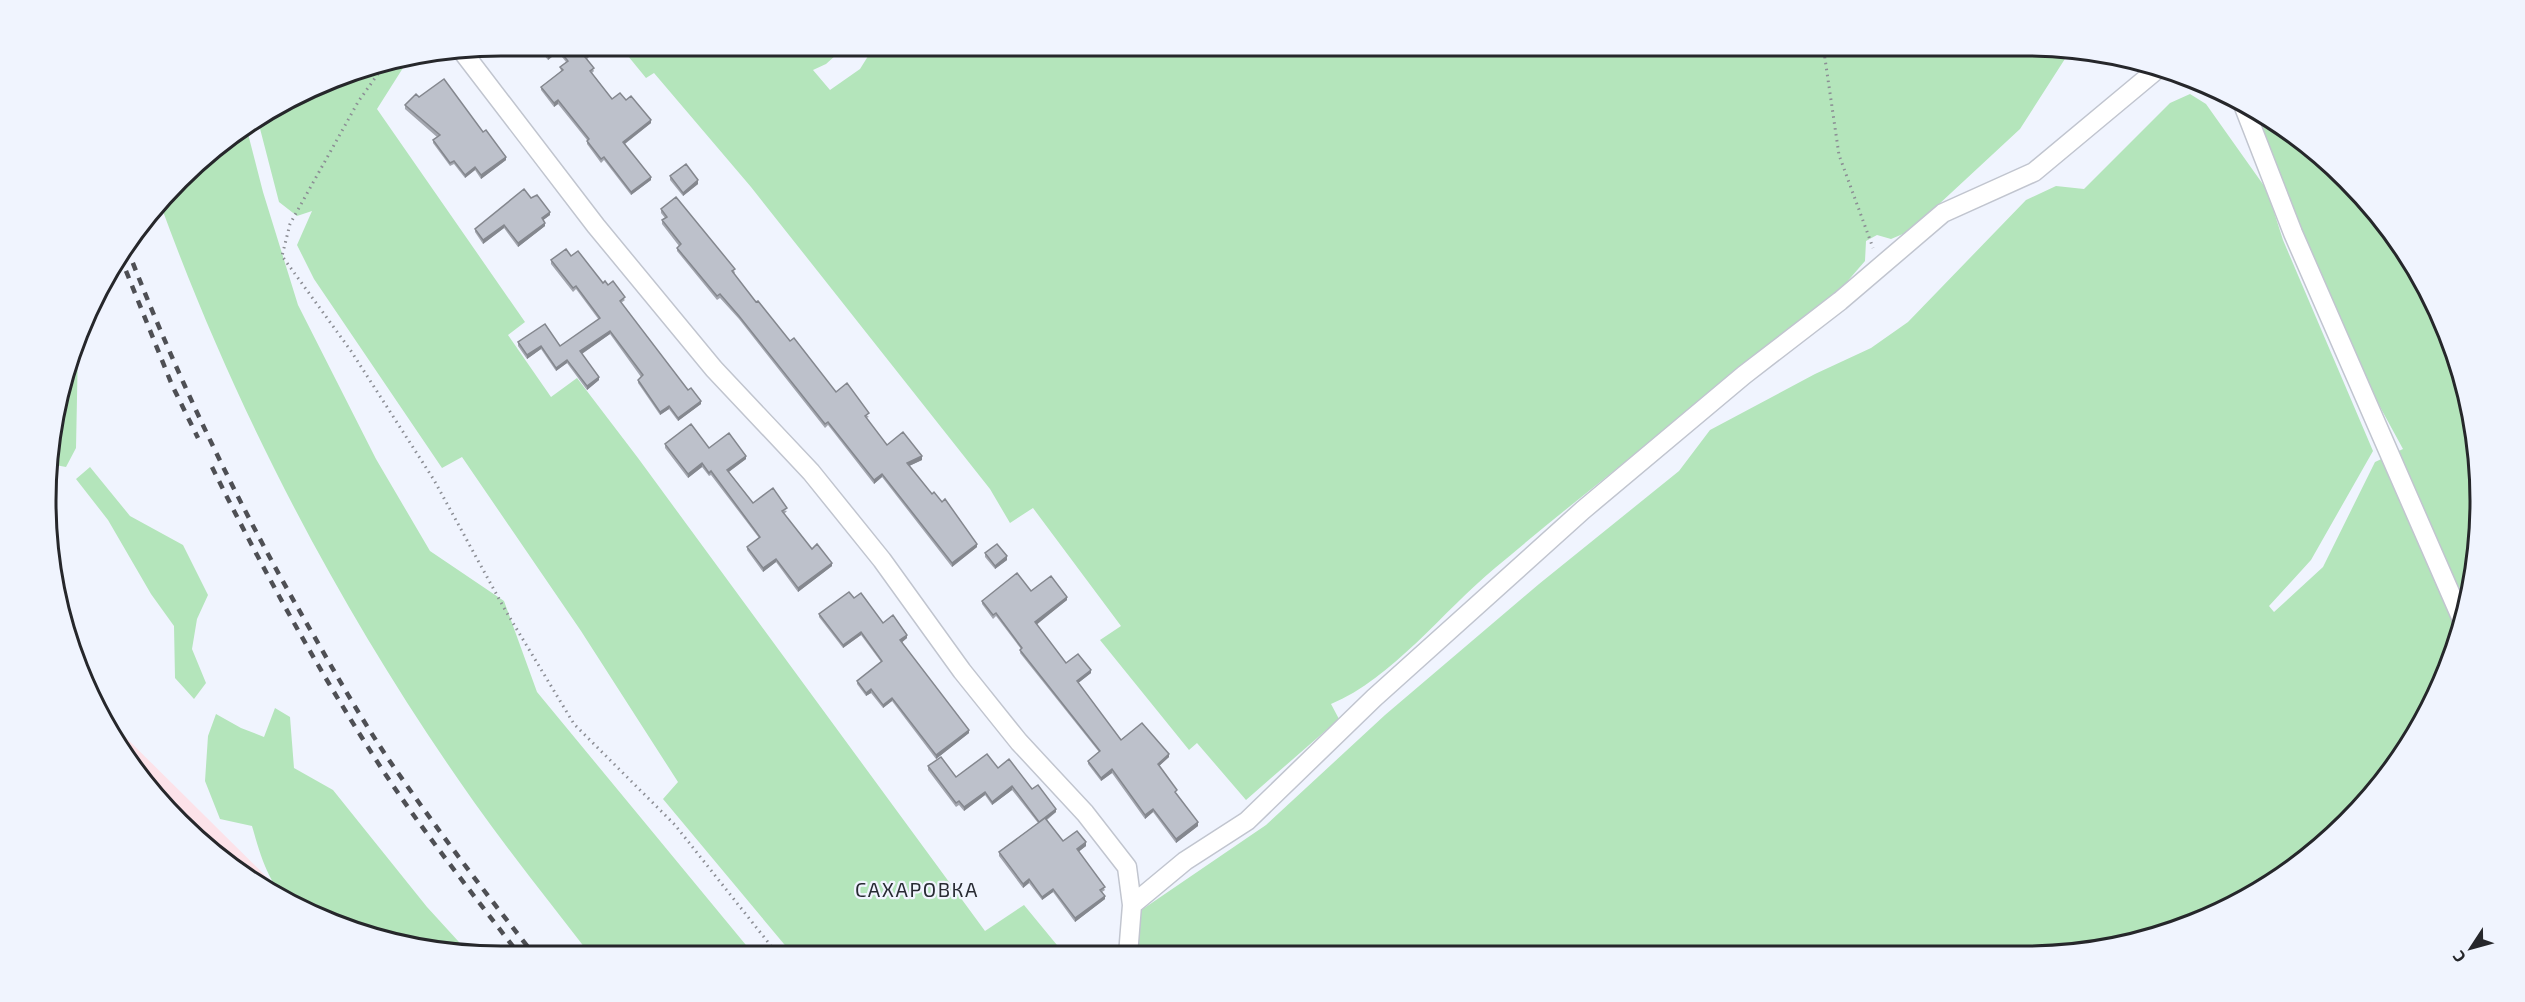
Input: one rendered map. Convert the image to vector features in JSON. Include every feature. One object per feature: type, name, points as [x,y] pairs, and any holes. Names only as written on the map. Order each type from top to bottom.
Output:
[{"type":"street","points":[[466,57],[596,226],[714,369],[811,472],[882,561],[962,671],[1012,733],[1085,813],[1126,867],[1132,905],[1129,946]]},
{"type":"street","points":[[1132,905],[1185,861],[1247,821],[1374,698],[1583,510],[1744,375],[1840,301],[1943,213],[2034,172],[2151,74]]},
{"type":"street","points":[[2247,115],[2293,233],[2456,607]]},
{"type":"path","points":[[1825,56],[1839,154],[1880,266]]},
{"type":"path","points":[[379,73],[358,102],[290,224],[282,256],[351,351],[434,480],[504,608],[574,724],[675,825],[771,946]]},
{"type":"shaded area","points":[[120,732],[274,885],[230,854],[186,816],[166,795]]},
{"type":"green space","points":[[628,56],[835,56],[826,64],[813,70],[830,90],[860,69],[868,56],[2066,57],[2020,129],[1910,231],[1891,239],[1877,235],[1866,241],[1865,261],[1839,291],[1495,568],[1396,661],[1353,693],[1331,704],[1339,719],[1246,800],[1197,743],[1189,750],[1100,640],[1121,626],[1033,508],[1010,523],[990,489],[751,187],[654,73],[646,78]]},
{"type":"green space","points":[[404,67],[377,109],[525,322],[508,335],[551,397],[577,378],[985,931],[1024,905],[1058,946],[786,946],[663,799],[678,782],[581,631],[462,457],[442,468],[314,279],[297,245],[312,211],[297,216],[279,202],[260,127],[304,101],[331,89]]},
{"type":"green space","points":[[2190,94],[2206,104],[2267,190],[2283,240],[2373,451],[2311,560],[2269,606],[2274,612],[2323,567],[2375,462],[2403,449],[2379,405],[2282,192],[2257,122],[2318,166],[2339,186],[2359,207],[2394,253],[2424,304],[2436,331],[2461,414],[2469,472],[2469,530],[2461,588],[2446,644],[2424,698],[2394,749],[2359,795],[2318,836],[2247,887],[2194,913],[2111,938],[2053,946],[1136,946],[1137,913],[1266,825],[1385,715],[1539,584],[1679,471],[1710,430],[1815,374],[1871,348],[1908,322],[2026,200],[2056,186],[2084,189],[2170,103]]},
{"type":"green space","points":[[248,135],[263,192],[298,305],[376,459],[430,551],[504,601],[537,692],[747,946],[583,946],[474,802],[381,661],[338,588],[260,439],[191,285],[163,211],[207,166]]},
{"type":"green space","points":[[78,363],[76,448],[66,467],[57,465],[59,443]]},
{"type":"green space","points":[[90,467],[130,516],[183,545],[208,595],[197,619],[192,649],[206,683],[194,699],[175,678],[174,626],[151,594],[108,520],[76,479]]},
{"type":"green space","points":[[275,708],[290,717],[294,768],[333,790],[427,907],[462,945],[414,938],[358,923],[304,901],[275,885],[263,861],[252,826],[220,819],[205,781],[208,736],[216,714],[241,728],[264,737]]},
{"type":"building","points":[[564,56],[586,56],[594,68],[590,71],[612,99],[620,93],[626,100],[631,96],[651,120],[623,142],[651,177],[631,192],[604,157],[601,159],[587,141],[589,139],[558,100],[554,103],[541,87],[563,70],[560,67],[568,61]]},
{"type":"building","points":[[444,79],[483,132],[486,130],[506,157],[481,175],[475,167],[465,175],[454,161],[450,163],[433,140],[440,135],[405,105],[416,94],[419,97]]},
{"type":"building","points":[[686,164],[698,180],[683,193],[670,176]]},
{"type":"building","points":[[524,189],[531,198],[537,195],[550,212],[542,218],[545,223],[518,243],[504,225],[483,240],[475,229]]},
{"type":"building","points":[[676,197],[735,269],[732,271],[756,302],[758,301],[790,341],[794,338],[836,392],[847,383],[869,413],[865,416],[887,445],[903,432],[922,456],[907,463],[932,494],[934,492],[942,502],[945,499],[977,544],[952,563],[882,474],[874,480],[828,422],[825,424],[739,316],[720,294],[717,296],[677,248],[681,244],[662,220],[667,217],[661,209]]},
{"type":"building","points":[[566,249],[571,256],[578,251],[603,283],[605,281],[608,285],[613,281],[625,297],[620,301],[688,390],[691,388],[701,401],[678,418],[669,406],[660,412],[638,380],[643,375],[610,331],[580,351],[599,377],[587,386],[567,360],[556,368],[541,346],[527,355],[518,342],[545,324],[560,346],[600,318],[576,286],[573,288],[551,260]]},
{"type":"building","points":[[691,424],[709,448],[729,433],[746,456],[727,470],[753,503],[773,488],[787,508],[782,511],[812,549],[817,544],[832,563],[798,588],[776,559],[763,568],[747,547],[760,537],[711,471],[709,473],[702,463],[688,474],[665,444]]},
{"type":"building","points":[[997,544],[1007,556],[995,566],[985,553]]},
{"type":"building","points":[[1017,573],[1031,591],[1051,576],[1067,597],[1035,622],[1066,663],[1078,654],[1091,670],[1077,681],[1121,740],[1142,723],[1169,754],[1158,764],[1177,790],[1175,792],[1198,822],[1176,839],[1153,809],[1145,815],[1112,769],[1101,778],[1088,761],[1100,751],[1020,650],[1022,648],[996,613],[993,615],[982,601]]},
{"type":"building","points":[[849,592],[854,598],[861,593],[883,623],[893,615],[907,635],[900,640],[969,730],[936,755],[892,698],[883,705],[871,689],[866,693],[857,681],[882,661],[861,632],[843,645],[819,614]]},
{"type":"building","points":[[987,754],[998,768],[1009,759],[1032,789],[1038,785],[1056,809],[1039,822],[1012,786],[992,802],[985,792],[964,807],[959,801],[956,803],[928,766],[941,757],[956,777]]},
{"type":"building","points":[[1045,818],[1063,841],[1077,831],[1086,842],[1077,849],[1105,887],[1100,890],[1105,896],[1075,918],[1053,889],[1042,897],[1029,879],[1023,884],[999,852]]},
{"type":"railway","points":[[130,255],[190,397],[236,494],[287,589],[369,730],[389,760],[461,860],[527,946]]},
{"type":"railway","points":[[124,265],[172,385],[198,438]]},
{"type":"railway","points":[[212,467],[292,619],[357,730],[413,815],[513,946]]},
{"type":"district","name":"САХАРОВКА","points":[[917,890]]}]
